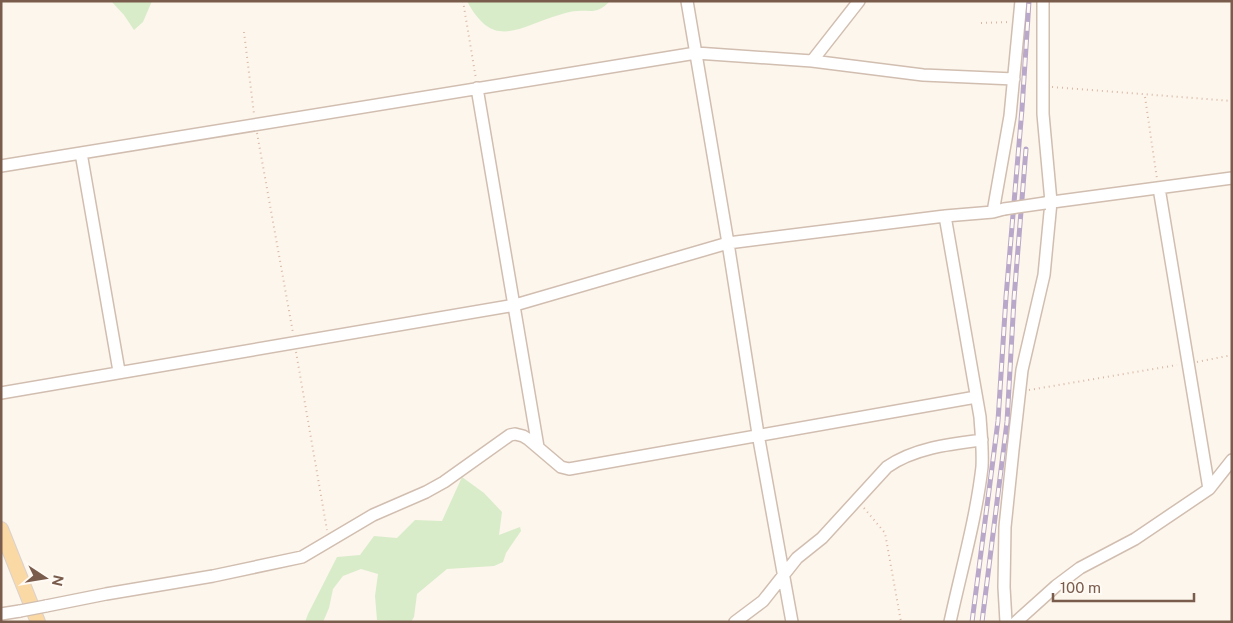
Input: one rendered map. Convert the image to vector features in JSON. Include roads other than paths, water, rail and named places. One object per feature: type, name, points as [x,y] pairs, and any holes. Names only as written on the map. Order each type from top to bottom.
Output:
[{"type":"main road","points":[[1,529],[38,622]]},
{"type":"street","points":[[686,1],[728,243],[758,434],[792,622]]},
{"type":"street","points":[[812,61],[858,1]]},
{"type":"street","points":[[998,210],[1010,116],[1021,1]]},
{"type":"street","points":[[1006,622],[1004,587],[1005,527],[1022,370],[1044,275],[1048,203],[1042,114],[1043,1]]},
{"type":"street","points":[[1,166],[696,53],[812,61],[923,75],[1014,79]]},
{"type":"street","points":[[478,88],[538,447]]},
{"type":"street","points":[[81,153],[119,371]]},
{"type":"street","points":[[1,393],[119,371],[515,305],[728,243],[998,210],[1232,178]]},
{"type":"street","points":[[1159,188],[1209,488]]},
{"type":"street","points":[[945,216],[982,440],[982,466],[975,508],[950,622]]},
{"type":"street","points":[[1,614],[213,576],[302,557],[373,515],[444,482],[466,465],[515,434],[523,436],[561,467],[569,468],[976,397]]},
{"type":"street","points":[[735,622],[763,601],[798,558],[822,538],[887,467],[939,445],[982,440]]},
{"type":"street","points":[[1016,622],[1056,586],[1080,568],[1135,539],[1209,488],[1232,460]]},
{"type":"railway","points":[[972,622],[998,421],[1029,1]]},
{"type":"railway","points":[[982,622],[1007,422],[1014,299],[1026,149]]}]
